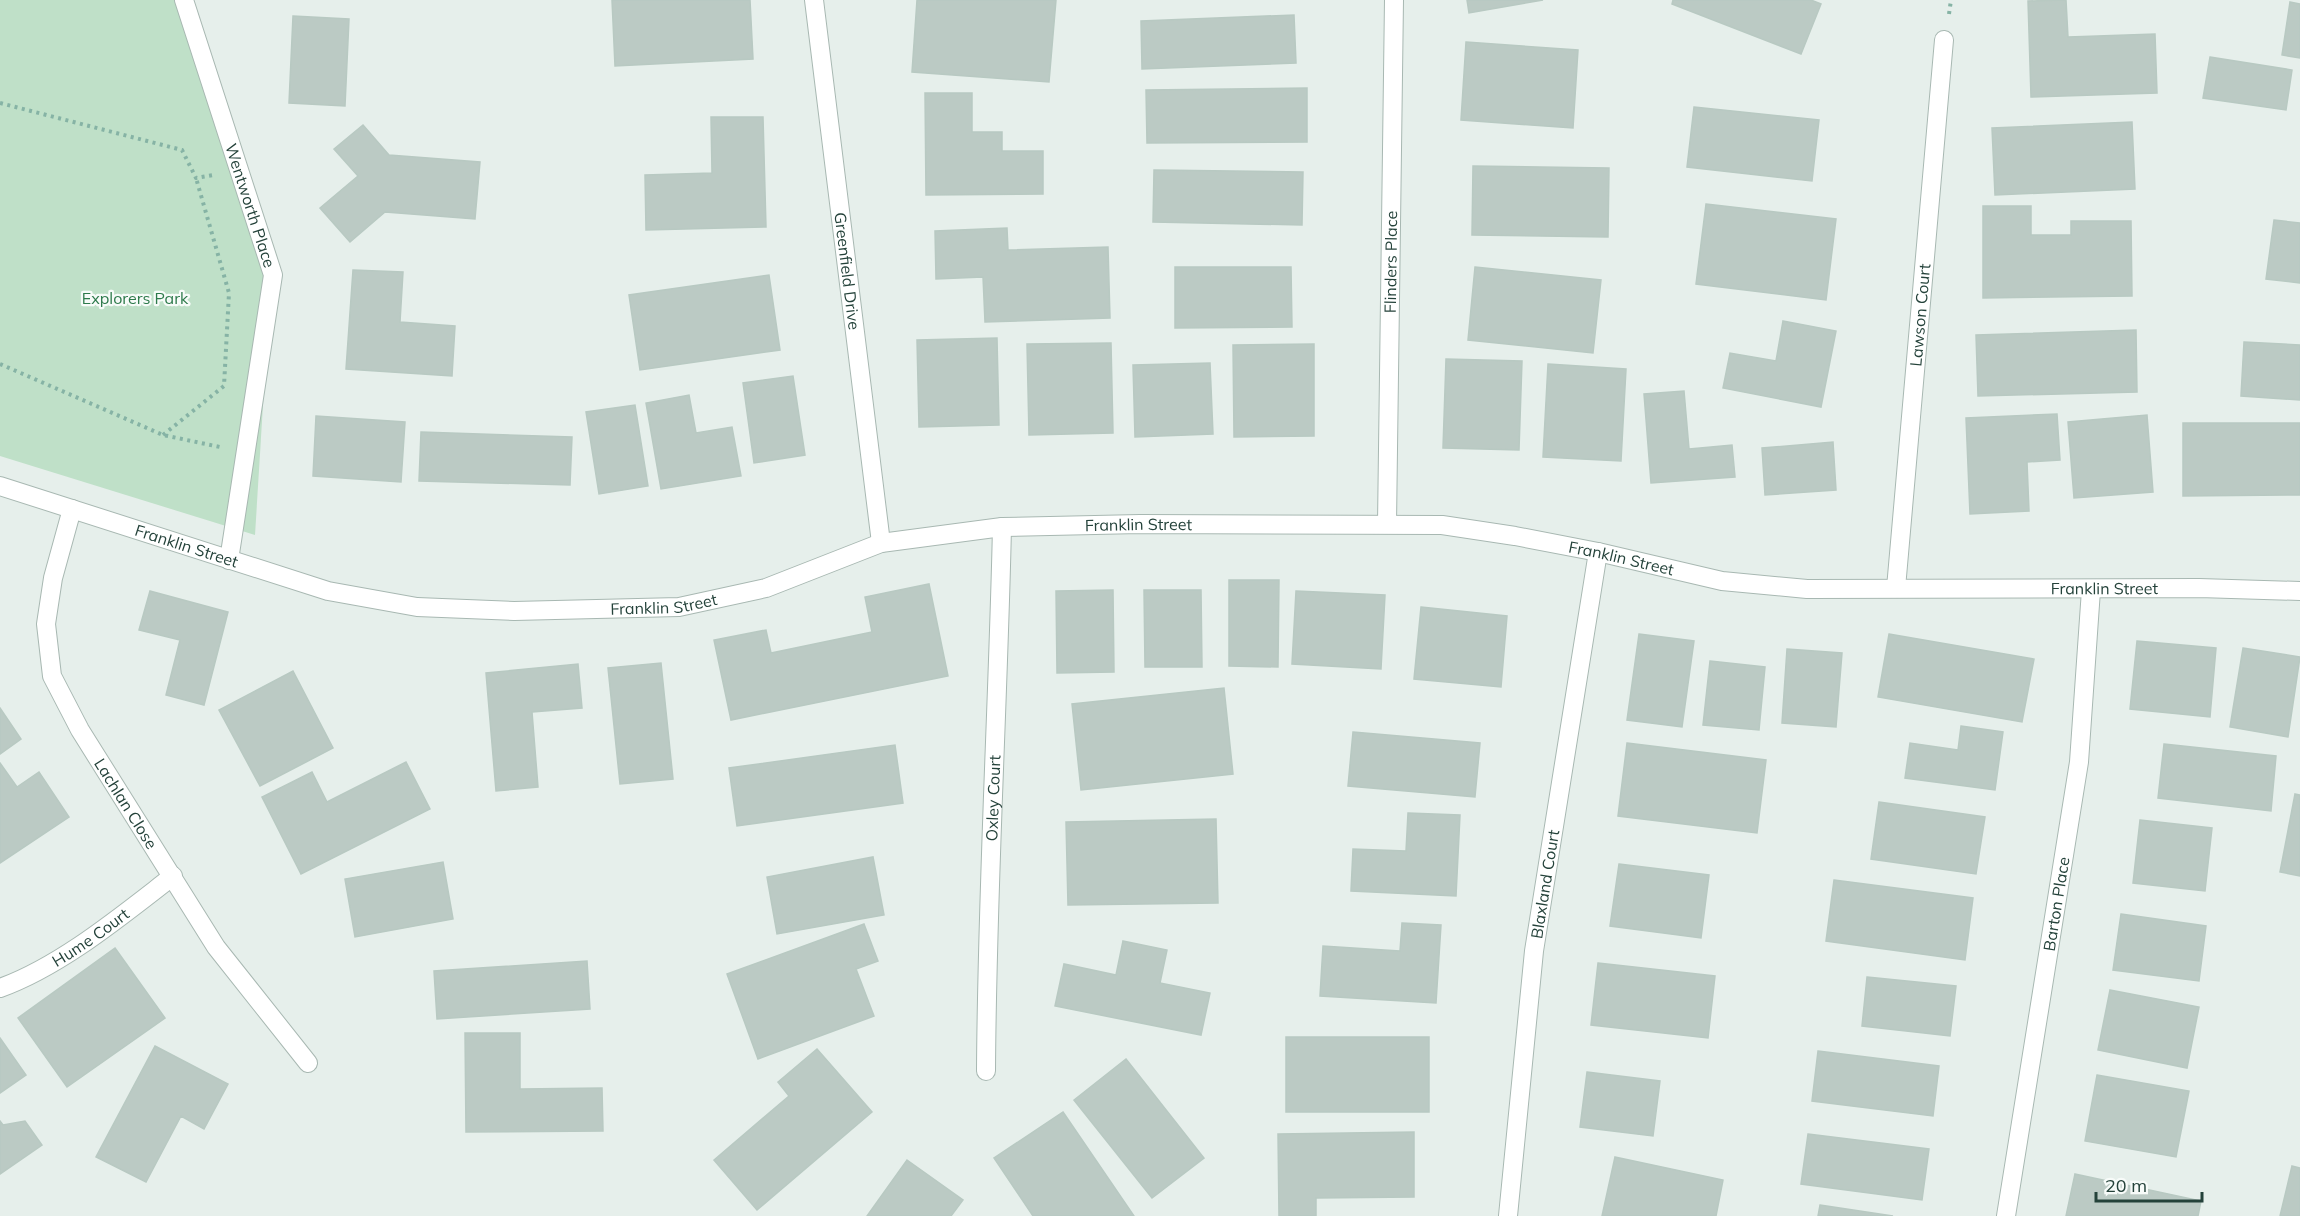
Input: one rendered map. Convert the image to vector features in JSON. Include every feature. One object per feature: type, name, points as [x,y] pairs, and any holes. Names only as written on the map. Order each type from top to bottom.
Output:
[{"type":"street","name":"Wentworth Place","points":[[184,0],[273,275],[229,560]]},
{"type":"street","name":"Greenfield Drive","points":[[814,0],[880,543]]},
{"type":"street","name":"Flinders Place","points":[[1387,524],[1394,0]]},
{"type":"street","name":"Lawson Court","points":[[1896,588],[1944,40]]},
{"type":"street","name":"Franklin Street","points":[[0,486],[328,591],[417,607],[514,611],[679,607],[766,588],[880,543],[1002,526],[1442,525],[1598,552],[1722,581],[1807,589],[2199,588],[2300,591]]},
{"type":"street","name":"Lachlan Close","points":[[72,509],[52,578],[46,624],[52,676],[80,730],[216,947],[308,1063]]},
{"type":"street","name":"Oxley Court","points":[[986,1071],[987,940],[998,687],[1002,526]]},
{"type":"street","name":"Blaxland Court","points":[[1508,1216],[1534,951],[1598,552]]},
{"type":"street","name":"Barton Place","points":[[2006,1216],[2079,762],[2091,590]]},
{"type":"street","name":"Hume Court","points":[[0,988],[26,979],[110,924],[172,876]]},
{"type":"path","points":[[0,103],[182,150],[196,178],[229,293],[224,386],[163,435]]},
{"type":"path","points":[[196,178],[240,171]]},
{"type":"path","points":[[0,364],[163,435],[246,453]]},
{"type":"green space","name":"Explorers Park","points":[[0,0],[181,0],[271,275],[255,535],[0,456]]},
{"type":"building","points":[[612,0],[750,0],[753,59],[615,66]]},
{"type":"building","points":[[917,0],[1056,0],[1049,82],[912,72]]},
{"type":"building","points":[[1467,0],[1543,0],[1469,13]]},
{"type":"building","points":[[1673,0],[1811,0],[1821,4],[1801,54],[1672,4]]},
{"type":"building","points":[[2066,0],[2068,37],[2155,34],[2157,93],[2031,97],[2028,1]]},
{"type":"building","points":[[2290,2],[2300,4],[2300,58],[2282,55]]},
{"type":"building","points":[[1294,15],[1296,63],[1142,69],[1141,21]]},
{"type":"building","points":[[293,16],[349,19],[345,106],[289,103]]},
{"type":"building","points":[[1466,42],[1578,50],[1573,128],[1461,120]]},
{"type":"building","points":[[2210,57],[2292,70],[2286,110],[2203,98]]},
{"type":"building","points":[[1307,88],[1307,142],[1147,143],[1146,90]]},
{"type":"building","points":[[925,93],[972,93],[972,132],[1002,132],[1002,151],[1043,151],[1043,194],[926,195]]},
{"type":"building","points":[[1694,107],[1819,120],[1812,181],[1687,167]]},
{"type":"building","points":[[711,117],[763,117],[766,227],[646,230],[645,175],[712,173]]},
{"type":"building","points":[[2132,122],[2135,189],[1995,195],[1992,128]]},
{"type":"building","points":[[363,125],[389,155],[480,162],[475,219],[385,212],[350,242],[320,208],[358,176],[334,149]]},
{"type":"building","points":[[1473,166],[1609,168],[1608,237],[1472,235]]},
{"type":"building","points":[[1154,170],[1303,172],[1302,225],[1153,222]]},
{"type":"building","points":[[1706,204],[1836,219],[1826,300],[1696,284]]},
{"type":"building","points":[[1983,206],[2031,206],[2031,235],[2071,235],[2071,221],[2131,221],[2132,296],[1983,298]]},
{"type":"building","points":[[2274,220],[2300,223],[2300,283],[2266,279]]},
{"type":"building","points":[[1007,228],[1008,250],[1108,247],[1110,318],[985,322],[983,277],[936,279],[935,231]]},
{"type":"building","points":[[1175,267],[1291,267],[1292,327],[1175,328]]},
{"type":"building","points":[[1475,267],[1601,280],[1593,353],[1468,340]]},
{"type":"building","points":[[353,270],[403,272],[400,322],[455,326],[452,376],[346,369]]},
{"type":"building","points":[[769,275],[780,350],[640,370],[629,295]]},
{"type":"building","points":[[1783,321],[1836,331],[1821,407],[1723,388],[1730,353],[1776,361]]},
{"type":"building","points":[[2136,330],[2137,392],[1978,396],[1976,335]]},
{"type":"building","points":[[997,338],[999,425],[919,427],[917,340]]},
{"type":"building","points":[[2244,342],[2300,345],[2300,400],[2241,396]]},
{"type":"building","points":[[1111,343],[1113,433],[1029,435],[1027,344]]},
{"type":"building","points":[[1314,344],[1314,436],[1234,437],[1233,345]]},
{"type":"building","points":[[1446,359],[1522,361],[1519,450],[1443,448]]},
{"type":"building","points":[[1210,363],[1213,434],[1135,437],[1133,365]]},
{"type":"building","points":[[1548,364],[1626,369],[1621,461],[1543,457]]},
{"type":"building","points":[[793,376],[805,455],[754,463],[743,383]]},
{"type":"building","points":[[1684,391],[1689,449],[1732,445],[1735,477],[1651,483],[1644,394]]},
{"type":"building","points":[[689,395],[696,433],[732,427],[741,476],[661,489],[646,403]]},
{"type":"building","points":[[635,405],[648,486],[599,494],[586,412]]},
{"type":"building","points":[[2057,414],[2060,460],[2027,462],[2029,511],[1970,514],[1966,418]]},
{"type":"building","points":[[2147,415],[2153,492],[2074,498],[2068,422]]},
{"type":"building","points":[[316,416],[405,422],[401,482],[313,476]]},
{"type":"building","points":[[2183,423],[2300,423],[2300,495],[2183,496]]},
{"type":"building","points":[[421,432],[572,437],[570,485],[419,481]]},
{"type":"building","points":[[1833,442],[1836,490],[1765,495],[1762,448]]},
{"type":"building","points":[[1229,580],[1279,580],[1278,667],[1229,666]]},
{"type":"building","points":[[929,584],[948,676],[731,720],[714,640],[766,630],[771,653],[872,632],[865,597]]},
{"type":"building","points":[[1113,590],[1114,672],[1057,673],[1056,591]]},
{"type":"building","points":[[1144,590],[1201,590],[1202,667],[1145,667]]},
{"type":"building","points":[[150,591],[228,612],[204,705],[166,695],[180,640],[139,630]]},
{"type":"building","points":[[1296,591],[1385,595],[1381,669],[1292,664]]},
{"type":"building","points":[[1421,607],[1507,616],[1501,687],[1414,679]]},
{"type":"building","points":[[1639,634],[1694,641],[1682,727],[1627,720]]},
{"type":"building","points":[[1889,634],[2034,659],[2022,722],[1878,697]]},
{"type":"building","points":[[2137,641],[2216,648],[2210,717],[2130,709]]},
{"type":"building","points":[[2243,648],[2300,657],[2288,737],[2230,727]]},
{"type":"building","points":[[1787,649],[1842,653],[1836,727],[1782,723]]},
{"type":"building","points":[[1710,661],[1765,667],[1759,730],[1703,725]]},
{"type":"building","points":[[661,663],[673,779],[620,784],[608,668]]},
{"type":"building","points":[[578,664],[582,708],[532,712],[538,787],[496,791],[486,673]]},
{"type":"building","points":[[293,671],[333,748],[260,786],[219,710]]},
{"type":"building","points":[[1224,688],[1233,774],[1081,790],[1072,704]]},
{"type":"building","points":[[0,708],[21,739],[0,754]]},
{"type":"building","points":[[1961,726],[2003,732],[1995,790],[1905,778],[1910,743],[1958,750]]},
{"type":"building","points":[[1353,732],[1480,743],[1475,797],[1348,786]]},
{"type":"building","points":[[1627,743],[1766,760],[1757,833],[1618,816]]},
{"type":"building","points":[[2164,744],[2276,756],[2271,811],[2158,798]]},
{"type":"building","points":[[895,745],[903,803],[737,826],[729,768]]},
{"type":"building","points":[[406,762],[430,809],[301,874],[262,797],[312,772],[327,802]]},
{"type":"building","points":[[0,763],[17,787],[39,772],[69,817],[0,863]]},
{"type":"building","points":[[2295,794],[2300,795],[2300,876],[2280,872]]},
{"type":"building","points":[[1879,802],[1985,817],[1976,874],[1871,859]]},
{"type":"building","points":[[1408,813],[1460,815],[1456,896],[1351,891],[1353,849],[1406,851]]},
{"type":"building","points":[[1216,819],[1218,903],[1068,905],[1066,822]]},
{"type":"building","points":[[2140,820],[2212,828],[2205,891],[2133,883]]},
{"type":"building","points":[[873,857],[884,915],[777,934],[767,877]]},
{"type":"building","points":[[443,862],[453,919],[355,937],[345,879]]},
{"type":"building","points":[[1619,864],[1709,875],[1701,938],[1610,926]]},
{"type":"building","points":[[1834,880],[1973,898],[1965,960],[1826,941]]},
{"type":"building","points":[[2121,914],[2206,926],[2199,981],[2113,970]]},
{"type":"building","points":[[1402,923],[1441,925],[1436,1003],[1320,996],[1323,946],[1400,951]]},
{"type":"building","points":[[864,924],[878,961],[856,969],[874,1016],[758,1059],[727,974]]},
{"type":"building","points":[[1123,941],[1167,950],[1160,983],[1210,993],[1201,1035],[1055,1006],[1064,964],[1116,975]]},
{"type":"building","points":[[115,948],[165,1018],[67,1087],[18,1018]]},
{"type":"building","points":[[587,961],[590,1009],[437,1019],[434,971]]},
{"type":"building","points":[[1598,963],[1715,976],[1708,1038],[1591,1025]]},
{"type":"building","points":[[1867,977],[1956,986],[1950,1036],[1862,1026]]},
{"type":"building","points":[[2110,990],[2199,1007],[2187,1068],[2098,1050]]},
{"type":"building","points":[[465,1033],[520,1033],[520,1089],[602,1088],[603,1131],[466,1132]]},
{"type":"building","points":[[1286,1037],[1429,1037],[1429,1112],[1286,1112]]},
{"type":"building","points":[[0,1038],[26,1075],[0,1093]]},
{"type":"building","points":[[155,1046],[228,1084],[204,1129],[181,1116],[146,1182],[96,1157]]},
{"type":"building","points":[[817,1049],[872,1112],[757,1210],[714,1160],[789,1096],[778,1082]]},
{"type":"building","points":[[1818,1051],[1939,1066],[1933,1116],[1812,1101]]},
{"type":"building","points":[[1126,1059],[1204,1158],[1152,1198],[1074,1100]]},
{"type":"building","points":[[1587,1072],[1660,1081],[1653,1136],[1580,1127]]},
{"type":"building","points":[[2097,1075],[2189,1091],[2176,1157],[2085,1141]]},
{"type":"building","points":[[1063,1112],[1134,1216],[1033,1216],[994,1158]]},
{"type":"building","points":[[0,1121],[3,1125],[25,1121],[42,1145],[0,1174]]},
{"type":"building","points":[[1414,1132],[1414,1197],[1316,1198],[1316,1216],[1279,1216],[1278,1134]]},
{"type":"building","points":[[1808,1134],[1929,1149],[1922,1200],[1801,1184]]},
{"type":"building","points":[[1615,1157],[1723,1180],[1716,1216],[1602,1216]]},
{"type":"building","points":[[907,1160],[963,1200],[951,1216],[867,1216]]},
{"type":"building","points":[[2292,1166],[2300,1168],[2300,1216],[2280,1216]]},
{"type":"building","points":[[2075,1174],[2201,1201],[2198,1216],[2066,1216]]},
{"type":"building","points":[[1820,1205],[1893,1216],[1818,1216]]}]
